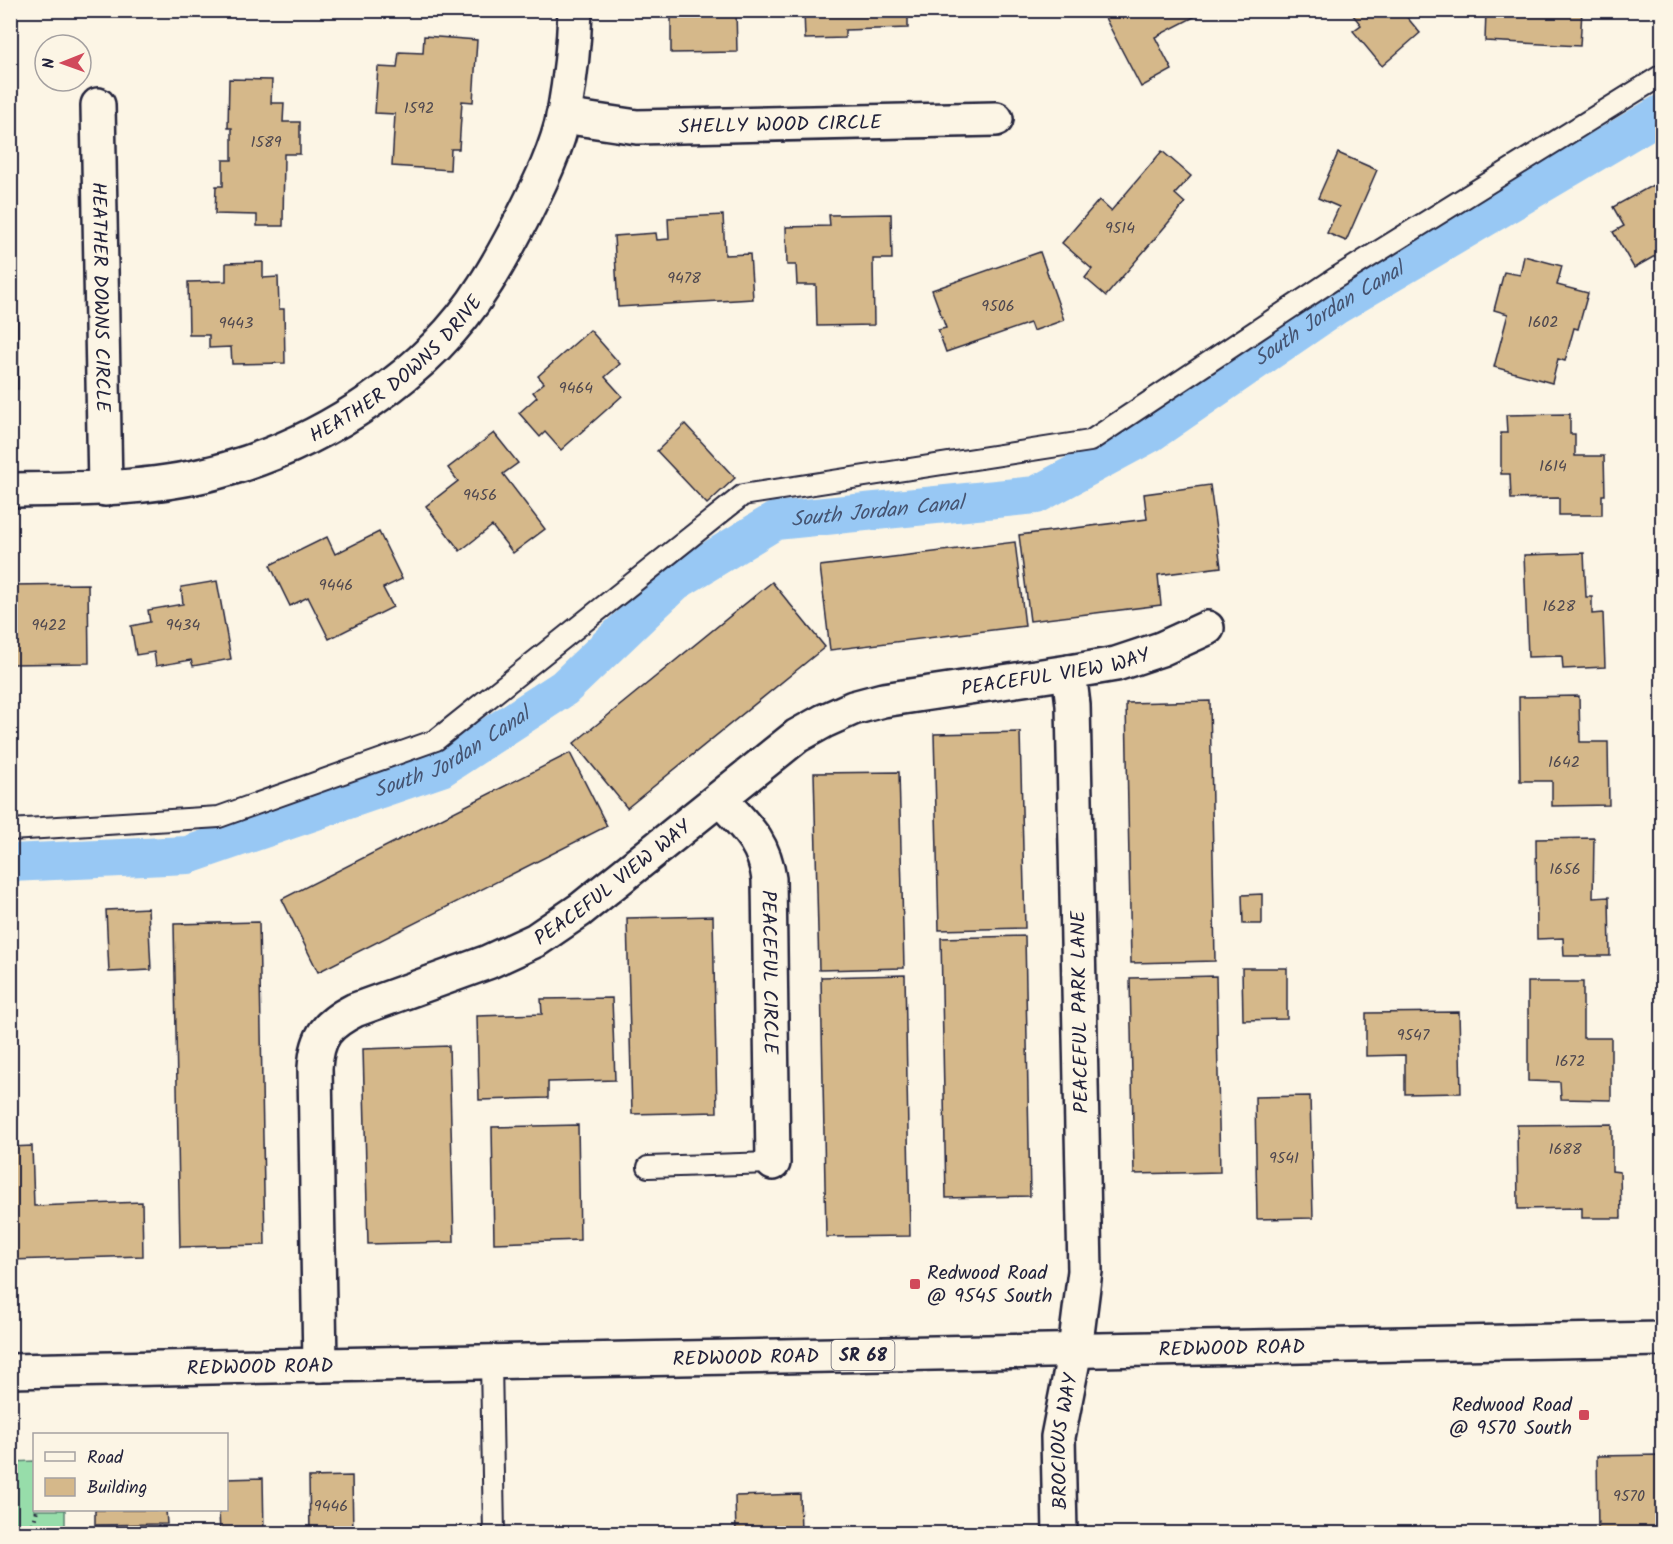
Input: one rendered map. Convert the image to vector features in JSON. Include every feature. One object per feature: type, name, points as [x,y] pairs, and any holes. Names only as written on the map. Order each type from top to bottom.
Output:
[{"type":"street","name":"HEATHER DOWNS DRIVE","points":[[10,490],[105,489],[169,482],[226,470],[276,452],[325,429],[361,407],[410,369],[449,332],[484,288],[542,180],[563,116],[574,45],[575,10]]},
{"type":"street","name":"HEATHER DOWNS CIRCLE","points":[[98,105],[105,489]]},
{"type":"street","name":"SHELLY WOOD CIRCLE","points":[[563,116],[637,128],[996,119]]},
{"type":"street","name":"PEACEFUL VIEW WAY","points":[[320,1365],[315,1068],[316,1052],[322,1036],[336,1020],[355,1010],[488,962],[536,940],[580,910],[797,736],[824,721],[853,708],[883,700],[1116,664],[1161,649],[1207,628]]},
{"type":"street","name":"PEACEFUL PARK LANE","points":[[1069,672],[1072,705],[1085,1271],[1075,1350]]},
{"type":"street","name":"PEACEFUL CIRCLE","points":[[720,799],[760,846],[767,862],[773,1163]]},
{"type":"street","name":"REDWOOD ROAD","points":[[10,1371],[1662,1339]]},
{"type":"street","name":"BROCIOUS WAY","points":[[1060,1533],[1058,1437],[1075,1350]]},
{"type":"lane","points":[[10,830],[219,817],[436,740],[743,495],[1089,441],[1334,279],[1662,75]]},
{"type":"lane","points":[[648,1167],[773,1163]]},
{"type":"lane","points":[[491,1362],[494,1533]]},
{"type":"path","points":[[26,1533],[34,1522],[37,1511]]},
{"type":"green space","points":[[33,1461],[33,1511],[65,1511],[65,1533],[11,1533],[11,1462]]},
{"type":"building","points":[[671,10],[736,10],[737,52],[671,53]]},
{"type":"building","points":[[804,10],[908,10],[908,28],[845,30],[845,38],[805,39]]},
{"type":"building","points":[[1101,10],[1195,10],[1198,15],[1155,37],[1172,70],[1141,87]]},
{"type":"building","points":[[1349,10],[1401,10],[1420,33],[1382,66],[1353,31],[1361,25]]},
{"type":"building","points":[[1486,10],[1582,10],[1580,46],[1485,41]]},
{"type":"building","points":[[424,36],[477,40],[473,102],[462,101],[459,149],[451,149],[450,170],[392,166],[395,114],[375,113],[378,67],[397,68],[399,52],[423,53]]},
{"type":"building","points":[[229,79],[272,80],[271,103],[284,103],[283,122],[300,122],[300,154],[284,154],[283,226],[257,226],[257,215],[215,214],[216,186],[223,186],[223,160],[232,160],[232,128],[228,128]]},
{"type":"building","points":[[1162,151],[1191,176],[1175,194],[1185,203],[1106,296],[1085,278],[1092,269],[1062,243],[1099,200],[1111,211]]},
{"type":"building","points":[[1338,153],[1377,170],[1346,241],[1327,233],[1339,207],[1318,198]]},
{"type":"building","points":[[1662,180],[1662,252],[1634,268],[1613,232],[1624,226],[1613,207]]},
{"type":"building","points":[[891,214],[892,259],[873,259],[874,325],[817,326],[816,285],[797,285],[796,265],[787,265],[786,227],[830,226],[829,215]]},
{"type":"building","points":[[723,215],[725,255],[750,254],[753,299],[618,307],[614,236],[656,233],[657,240],[669,239],[668,218]]},
{"type":"building","points":[[1040,252],[1064,320],[1033,331],[1030,323],[946,352],[938,330],[946,328],[932,290]]},
{"type":"building","points":[[1524,256],[1562,266],[1557,285],[1588,293],[1578,329],[1574,328],[1565,361],[1558,359],[1552,383],[1494,367],[1508,314],[1494,310],[1504,272],[1520,275]]},
{"type":"building","points":[[263,262],[263,278],[278,277],[279,309],[284,309],[285,363],[232,364],[231,347],[209,348],[209,335],[189,335],[188,282],[226,281],[226,263]]},
{"type":"building","points":[[10,296],[11,319],[18,319],[18,389],[10,389]]},
{"type":"building","points":[[590,330],[620,364],[605,377],[622,396],[561,450],[545,432],[540,437],[519,413],[537,397],[533,392],[544,383],[538,376]]},
{"type":"building","points":[[1570,414],[1570,434],[1575,434],[1575,456],[1604,456],[1605,495],[1602,495],[1602,515],[1559,515],[1559,498],[1511,499],[1510,474],[1501,474],[1501,433],[1507,433],[1506,415]]},
{"type":"building","points":[[685,424],[735,478],[707,504],[657,451]]},
{"type":"building","points":[[494,433],[518,463],[503,474],[545,529],[513,553],[492,526],[460,551],[426,506],[458,481],[448,468]]},
{"type":"building","points":[[1210,485],[1221,567],[1158,575],[1161,605],[1030,621],[1019,535],[1147,519],[1144,494]]},
{"type":"building","points":[[379,532],[402,579],[383,588],[393,607],[329,639],[308,597],[290,606],[270,565],[327,537],[335,554]]},
{"type":"building","points":[[1015,542],[1025,626],[830,650],[820,566]]},
{"type":"building","points":[[1584,553],[1586,597],[1592,597],[1592,614],[1603,613],[1605,667],[1563,669],[1562,656],[1528,657],[1524,555]]},
{"type":"building","points":[[217,581],[231,659],[193,666],[191,660],[156,666],[154,652],[136,655],[131,626],[150,622],[148,610],[183,604],[181,587]]},
{"type":"building","points":[[772,582],[825,647],[627,808],[574,743]]},
{"type":"building","points":[[88,584],[89,663],[10,664],[10,585]]},
{"type":"building","points":[[1579,696],[1580,742],[1608,742],[1609,805],[1552,806],[1552,781],[1520,781],[1519,697]]},
{"type":"building","points":[[1210,701],[1215,961],[1131,963],[1126,703]]},
{"type":"building","points":[[1020,732],[1025,928],[939,930],[934,734]]},
{"type":"building","points":[[570,753],[607,826],[318,972],[282,899]]},
{"type":"building","points":[[899,772],[904,968],[819,970],[814,773]]},
{"type":"building","points":[[1594,838],[1593,898],[1609,897],[1610,956],[1564,956],[1563,938],[1537,939],[1536,839]]},
{"type":"building","points":[[1262,894],[1262,924],[1243,924],[1242,895]]},
{"type":"building","points":[[148,908],[151,970],[109,972],[106,910]]},
{"type":"building","points":[[713,916],[717,1112],[632,1114],[627,918]]},
{"type":"building","points":[[259,922],[265,1245],[180,1247],[174,924]]},
{"type":"building","points":[[1025,936],[1030,1196],[946,1198],[941,938]]},
{"type":"building","points":[[1242,968],[1287,968],[1287,1019],[1243,1020]]},
{"type":"building","points":[[905,975],[910,1236],[826,1237],[821,977]]},
{"type":"building","points":[[1216,976],[1220,1172],[1134,1174],[1130,978]]},
{"type":"building","points":[[1528,982],[1583,982],[1583,1038],[1611,1038],[1611,1100],[1561,1099],[1560,1082],[1528,1081]]},
{"type":"building","points":[[612,998],[615,1080],[548,1082],[548,1098],[479,1100],[477,1016],[542,1014],[541,999]]},
{"type":"building","points":[[1459,1012],[1461,1093],[1405,1094],[1405,1055],[1366,1056],[1366,1013]]},
{"type":"building","points":[[449,1046],[454,1242],[368,1244],[363,1049]]},
{"type":"building","points":[[1310,1096],[1313,1218],[1257,1219],[1255,1097]]},
{"type":"building","points":[[1612,1124],[1612,1171],[1620,1172],[1621,1218],[1582,1218],[1582,1208],[1518,1209],[1517,1125]]},
{"type":"building","points":[[578,1125],[580,1240],[494,1243],[492,1127]]},
{"type":"building","points":[[32,1146],[34,1206],[142,1202],[143,1256],[10,1260],[10,1147]]},
{"type":"building","points":[[1660,1455],[1662,1534],[1598,1534],[1597,1456]]},
{"type":"building","points":[[352,1476],[353,1534],[310,1534],[309,1477]]},
{"type":"building","points":[[263,1478],[264,1534],[220,1534],[219,1511],[228,1511],[228,1479]]},
{"type":"building","points":[[800,1494],[801,1534],[736,1534],[735,1496]]},
{"type":"building","points":[[95,1511],[166,1511],[167,1524],[95,1525]]},
{"type":"waterway","name":"South Jordan Canal","points":[[10,863],[188,855],[441,768],[564,688],[675,582],[775,521],[1036,495],[1149,434],[1334,307],[1662,113]]},
{"type":"place","name":"Redwood Road @ 9545 South","points":[[915,1284]]},
{"type":"place","name":"Redwood Road @ 9570 South","points":[[1584,1415]]}]
